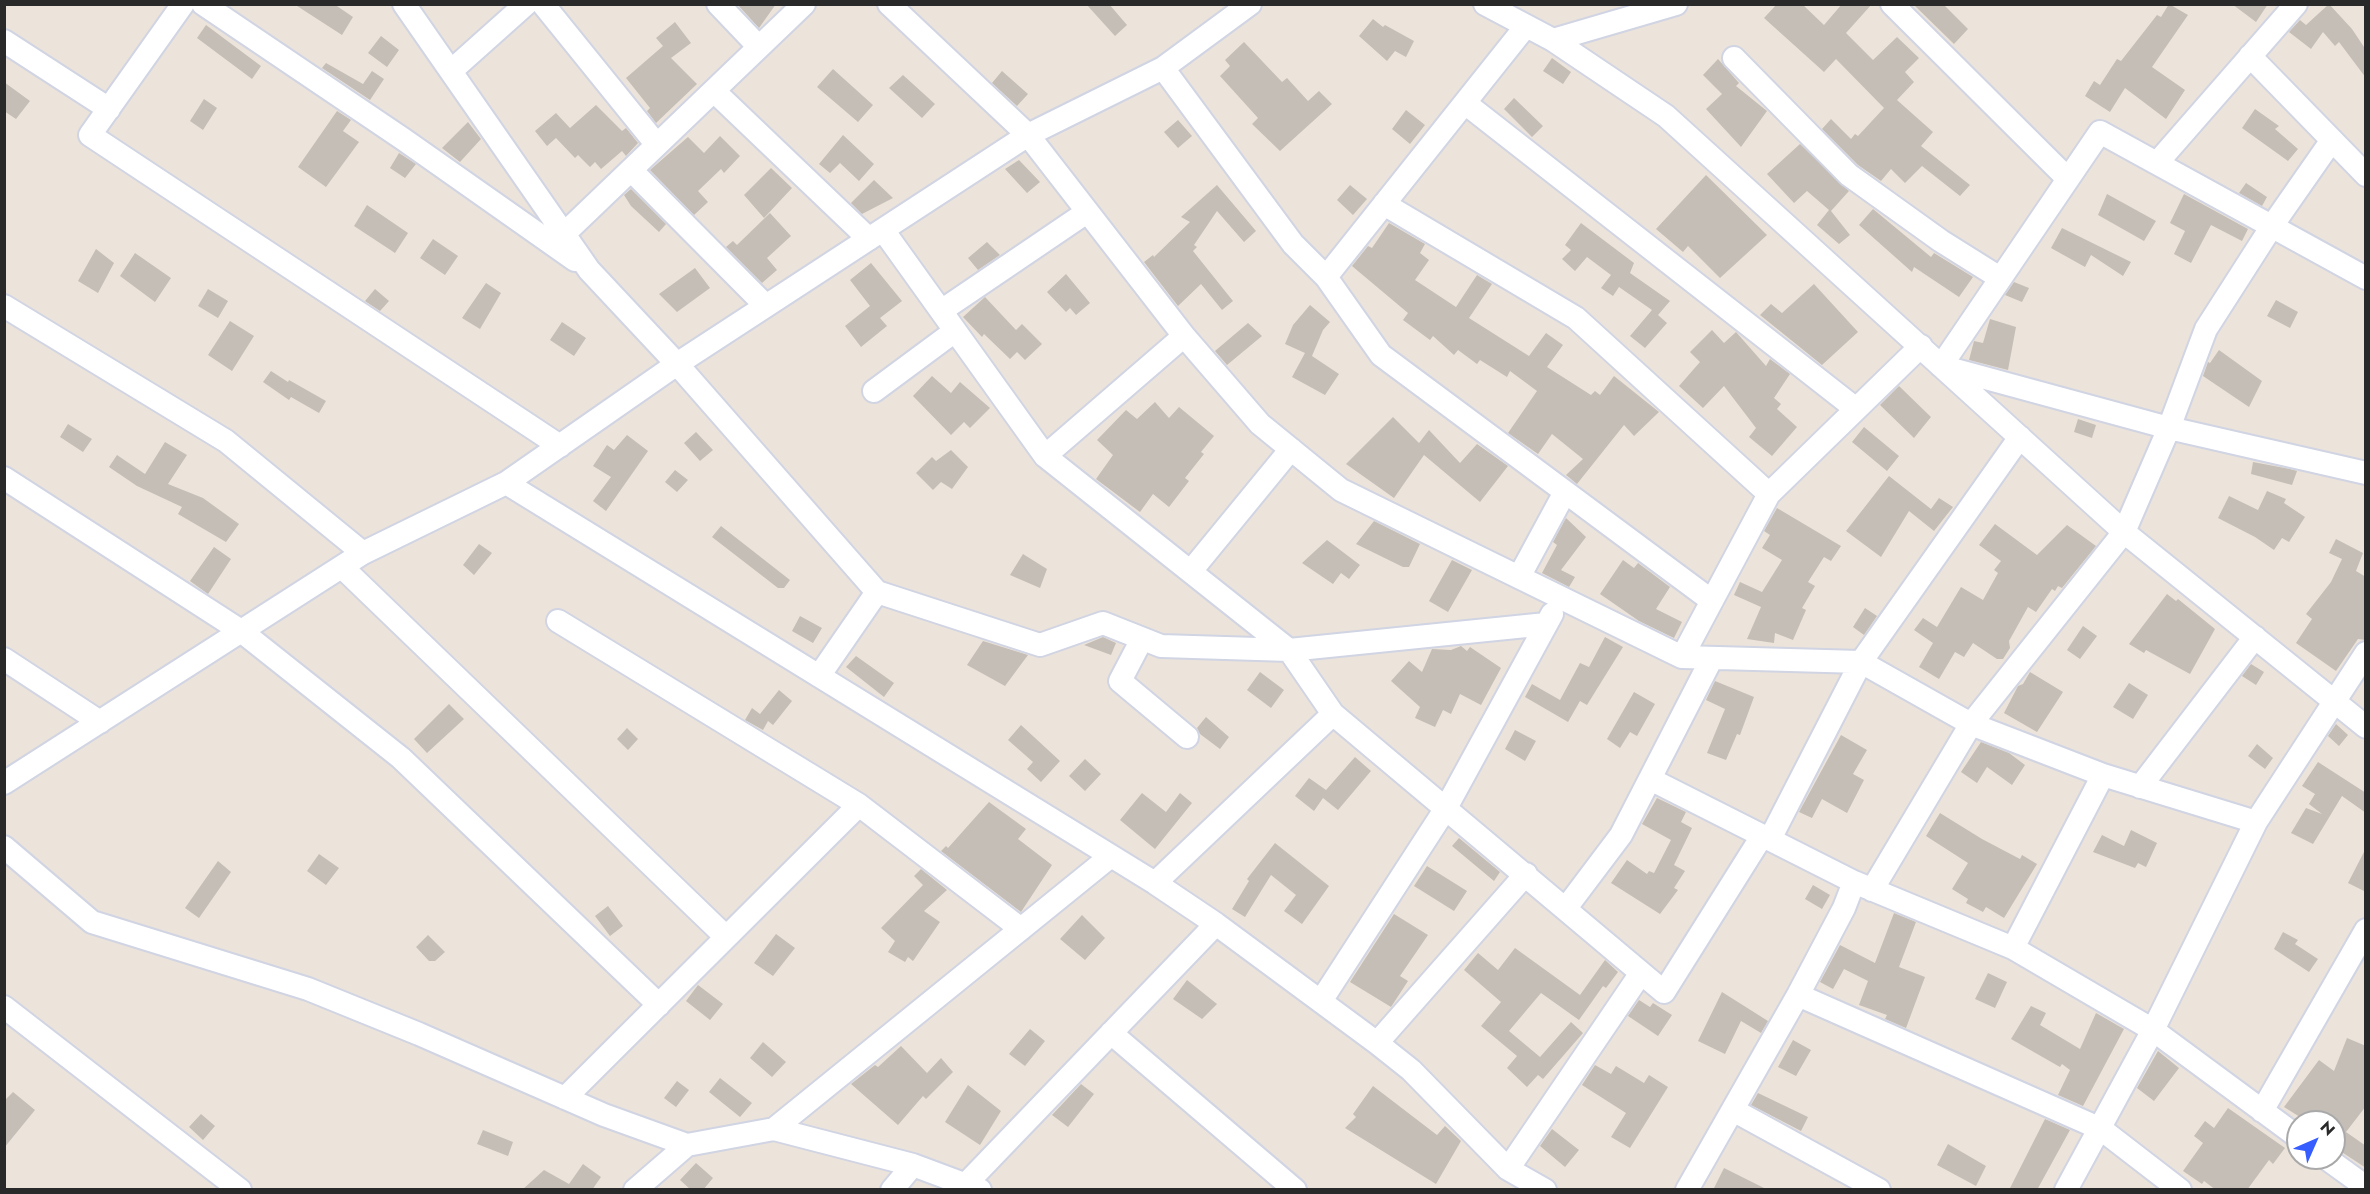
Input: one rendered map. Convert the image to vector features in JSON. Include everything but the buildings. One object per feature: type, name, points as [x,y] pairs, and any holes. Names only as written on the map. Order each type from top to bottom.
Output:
[{"type":"street","points":[[183,4],[90,135],[560,446]]},
{"type":"street","points":[[203,4],[403,139],[590,270]]},
{"type":"street","points":[[404,4],[590,270],[878,592],[1040,645],[1103,623],[1161,646],[1289,650],[1546,624]]},
{"type":"street","points":[[451,71],[526,4]]},
{"type":"street","points":[[543,4],[657,146]]},
{"type":"street","points":[[718,4],[759,47]]},
{"type":"street","points":[[564,234],[804,4]]},
{"type":"street","points":[[888,4],[1028,135],[1184,336],[1260,424],[1341,490],[1682,657],[1862,662],[1971,724],[2103,775],[2256,822]]},
{"type":"street","points":[[4,783],[363,553],[506,483],[676,364],[1028,135],[1163,68],[1250,4]]},
{"type":"street","points":[[1485,4],[1553,40],[1666,116],[2124,532],[2366,727]]},
{"type":"street","points":[[1553,40],[1676,4]]},
{"type":"street","points":[[1892,4],[2068,178]]},
{"type":"street","points":[[2157,163],[2296,4]]},
{"type":"street","points":[[1326,277],[1527,26]]},
{"type":"street","points":[[4,41],[109,108]]},
{"type":"street","points":[[2250,56],[2366,175]]},
{"type":"street","points":[[1734,58],[1849,175],[1941,241],[2000,279]]},
{"type":"street","points":[[1163,68],[1293,244],[1326,277],[1381,355],[1712,601]]},
{"type":"street","points":[[714,91],[876,234],[941,311],[1045,456],[1289,650],[1333,714],[1664,992],[1766,838],[1862,662],[2020,437]]},
{"type":"street","points":[[1465,103],[1856,410]]},
{"type":"street","points":[[1941,366],[2100,132],[2366,278]]},
{"type":"street","points":[[1687,1190],[1798,995],[1844,908],[1863,886],[1971,724],[2124,532],[2169,428],[2206,329],[2272,226],[2332,140]]},
{"type":"street","points":[[631,170],[766,306]]},
{"type":"street","points":[[1384,204],[1576,318],[1769,494]]},
{"type":"street","points":[[941,311],[1087,212]]},
{"type":"street","points":[[4,306],[226,441],[363,553]]},
{"type":"street","points":[[874,391],[955,331]]},
{"type":"street","points":[[1045,456],[1184,336]]},
{"type":"street","points":[[1682,657],[1769,494],[1920,346]]},
{"type":"street","points":[[1941,366],[2169,428],[2366,473]]},
{"type":"street","points":[[1191,572],[1291,449]]},
{"type":"street","points":[[4,478],[241,631],[401,758],[659,1005]]},
{"type":"street","points":[[506,483],[1155,883],[1216,924],[1411,1070],[1510,1177],[1545,1190]]},
{"type":"street","points":[[1519,577],[1565,492]]},
{"type":"street","points":[[342,567],[726,938]]},
{"type":"street","points":[[819,676],[878,592]]},
{"type":"street","points":[[1321,1001],[1446,808],[1561,598]]},
{"type":"street","points":[[558,621],[859,805],[1021,929]]},
{"type":"street","points":[[2140,787],[2254,637]]},
{"type":"street","points":[[1142,639],[1120,681],[1187,737]]},
{"type":"street","points":[[2066,1190],[2153,1029],[2256,822],[2366,653]]},
{"type":"street","points":[[1566,908],[1621,836],[1712,658]]},
{"type":"street","points":[[4,659],[100,722]]},
{"type":"street","points":[[1155,883],[1333,714]]},
{"type":"street","points":[[2013,948],[2103,775]]},
{"type":"street","points":[[1650,779],[1863,886],[2013,948],[2153,1029],[2286,1128]]},
{"type":"street","points":[[565,1098],[859,805]]},
{"type":"street","points":[[4,847],[92,922],[308,989],[565,1098],[687,1145]]},
{"type":"street","points":[[774,1129],[1111,856]]},
{"type":"street","points":[[1377,1043],[1526,874]]},
{"type":"street","points":[[635,1190],[687,1145],[774,1129],[913,1165],[973,1187],[1111,1034],[1216,924]]},
{"type":"street","points":[[2262,1111],[2366,930]]},
{"type":"street","points":[[1510,1177],[1641,973]]},
{"type":"street","points":[[1798,995],[2101,1129],[2180,1190]]},
{"type":"street","points":[[4,1007],[240,1190]]},
{"type":"street","points":[[1111,1034],[1295,1190]]},
{"type":"street","points":[[1733,1110],[1874,1188]]},
{"type":"street","points":[[892,1190],[913,1165]]},
{"type":"street","points":[[2343,1170],[2366,1187]]}]
